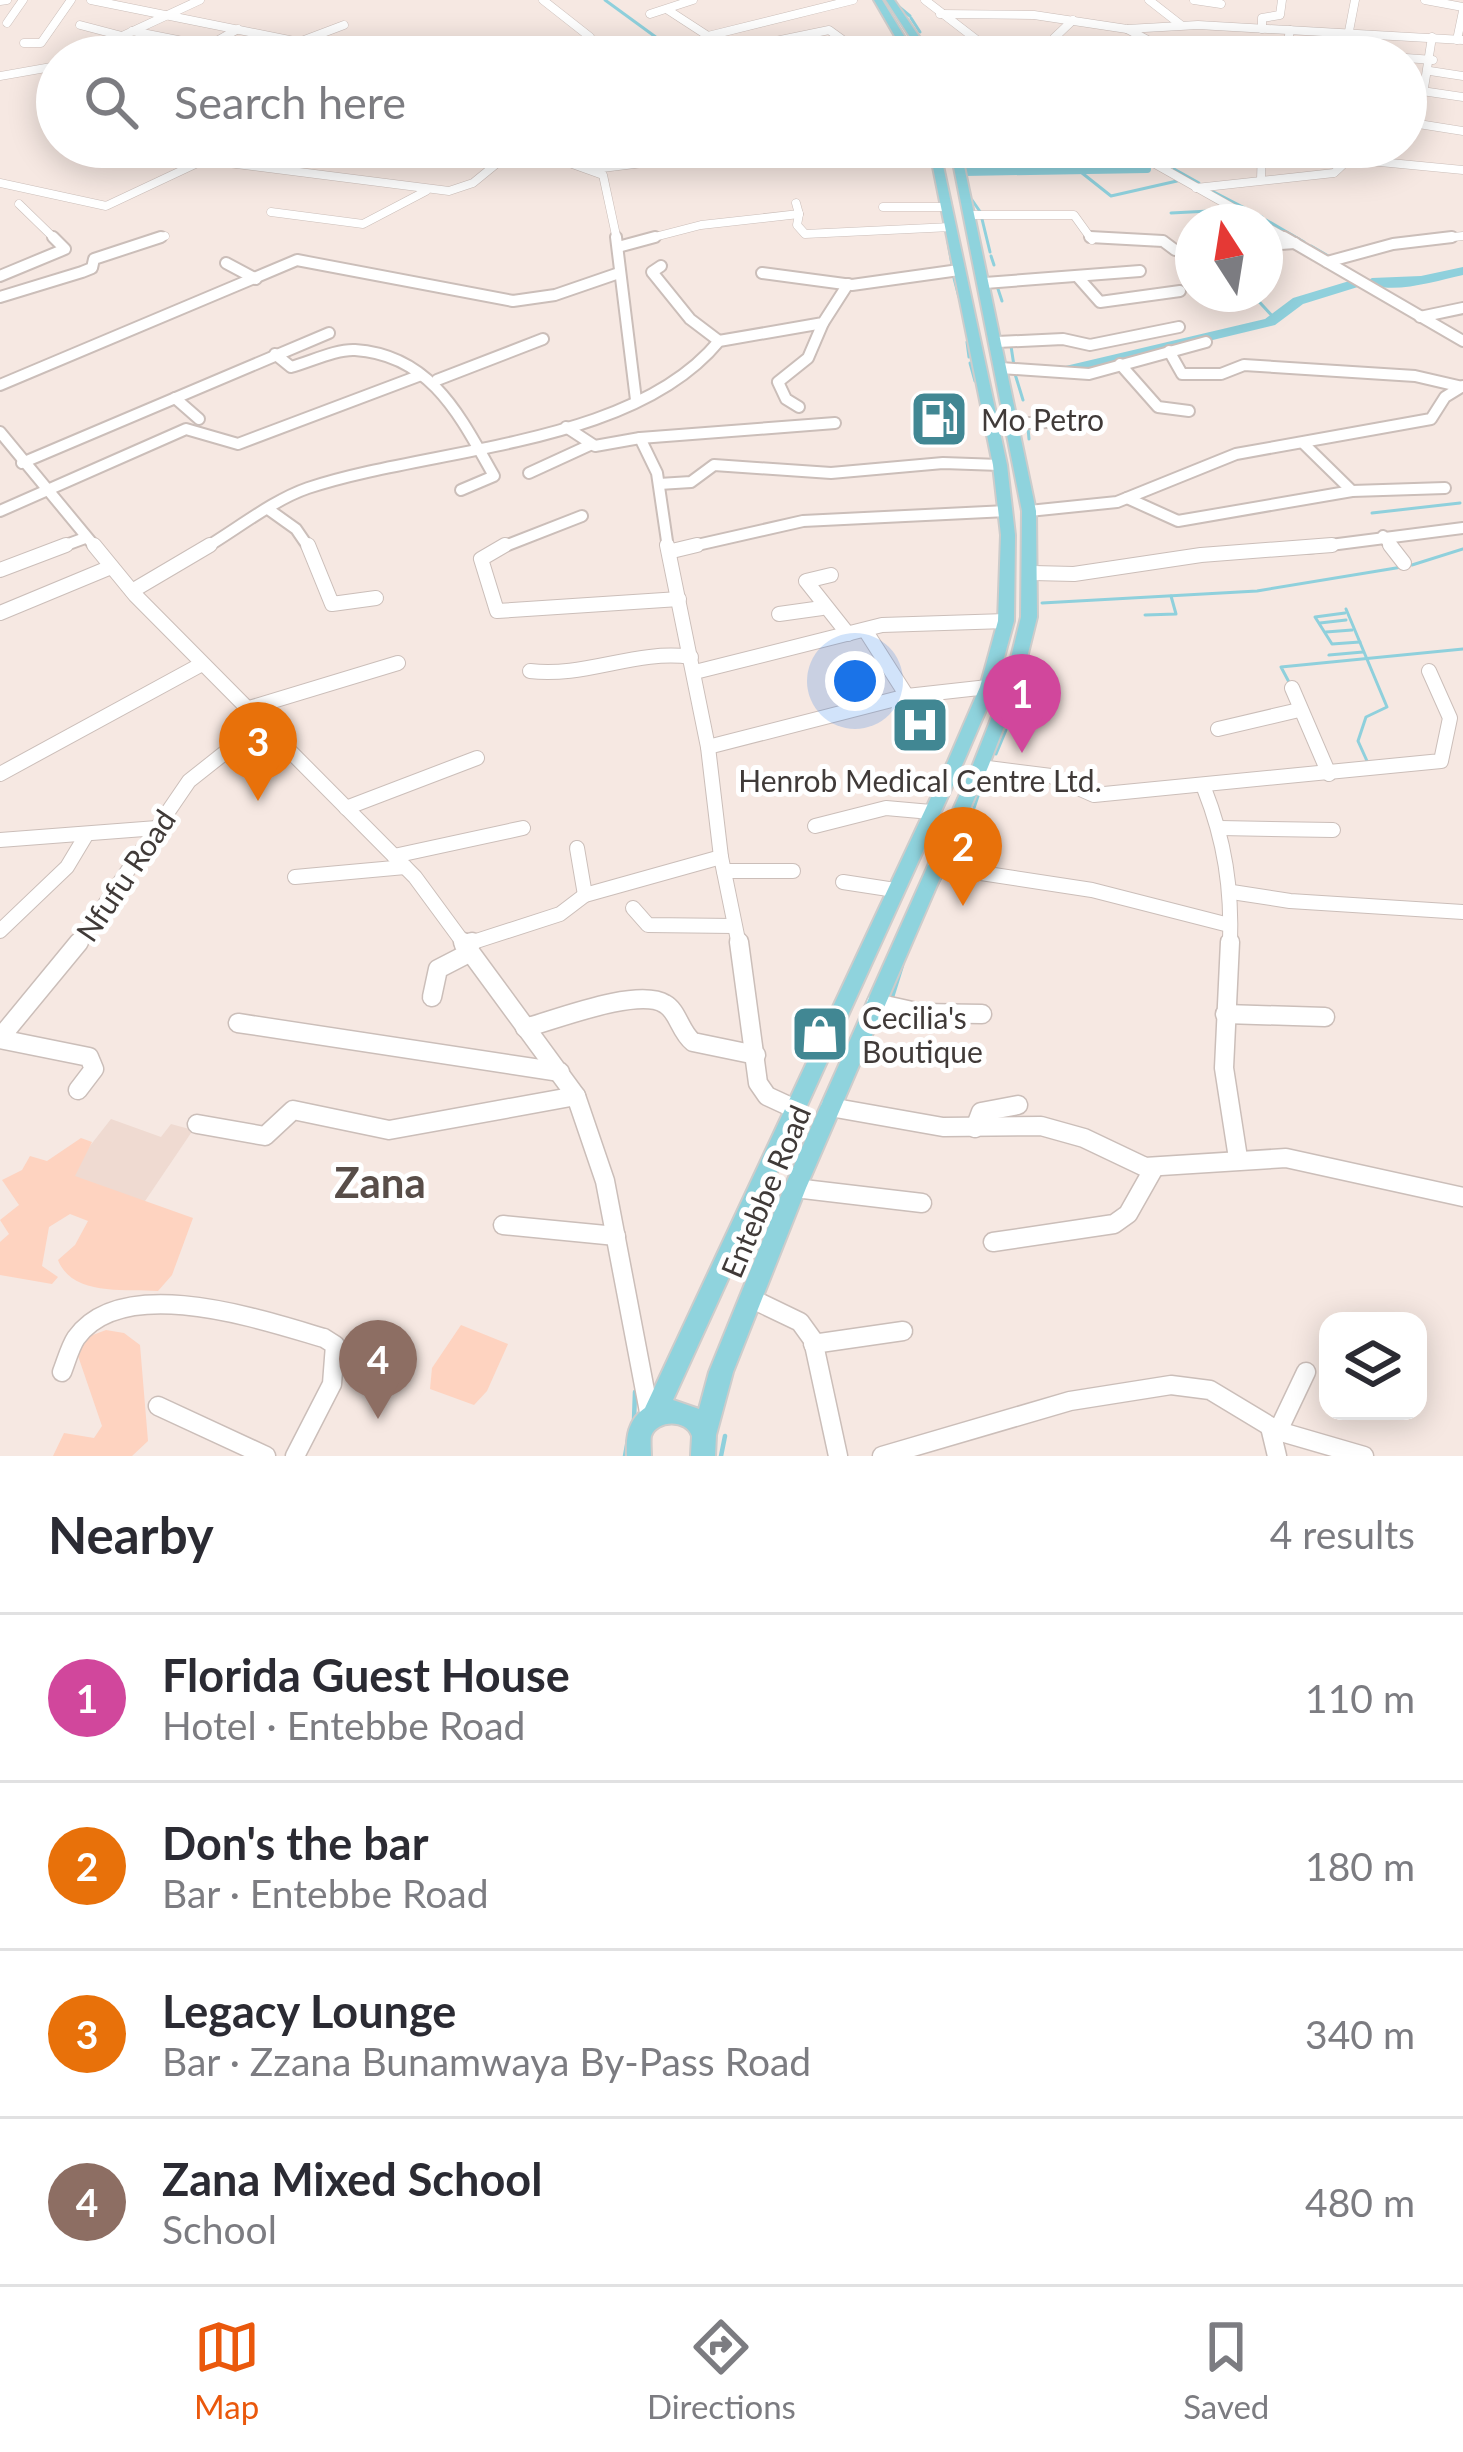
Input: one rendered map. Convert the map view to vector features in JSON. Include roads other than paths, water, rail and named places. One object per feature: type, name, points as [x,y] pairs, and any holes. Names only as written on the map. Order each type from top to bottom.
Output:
[{"type":"main road","points":[[878,0],[901,36]]},
{"type":"main road","points":[[890,0],[917,36]]},
{"type":"main road","name":"Entebbe Road","points":[[639,1456],[639,1432],[652,1415],[988,687],[1006,620],[1007,511],[938,168]]},
{"type":"main road","name":"Entebbe Road","points":[[704,1444],[750,1298],[1012,686],[1033,574],[1030,511],[960,168]]},
{"type":"main road","points":[[966,298],[987,291]]},
{"type":"main road","points":[[652,1415],[675,1408],[694,1415],[704,1444]]},
{"type":"street","points":[[7,22],[23,0]]},
{"type":"street","points":[[46,36],[71,0]]},
{"type":"street","points":[[91,0],[270,36]]},
{"type":"street","points":[[123,36],[200,0]]},
{"type":"street","points":[[543,0],[548,9],[588,36]]},
{"type":"street","points":[[650,14],[693,0]]},
{"type":"street","points":[[668,10],[708,36],[853,0]]},
{"type":"street","points":[[925,0],[970,36]]},
{"type":"street","points":[[1022,15],[1016,8],[1025,0]]},
{"type":"street","points":[[1149,0],[1168,7],[1181,25]]},
{"type":"street","points":[[1194,0],[1221,4]]},
{"type":"street","points":[[1262,29],[1262,18],[1280,15],[1282,0]]},
{"type":"street","points":[[1348,36],[1355,0]]},
{"type":"street","points":[[1425,0],[1463,9],[1460,40],[1427,37]]},
{"type":"street","points":[[940,14],[1022,15],[1127,29],[1181,25],[1418,36]]},
{"type":"street","points":[[1056,36],[1073,20]]},
{"type":"street","points":[[80,26],[144,36]]},
{"type":"street","points":[[315,36],[344,26]]},
{"type":"street","points":[[227,36],[238,29]]},
{"type":"street","points":[[1127,29],[1133,36]]},
{"type":"street","points":[[800,36],[829,30],[837,31],[836,36]]},
{"type":"street","points":[[1289,36],[1290,30]]},
{"type":"street","points":[[1427,78],[1432,37]]},
{"type":"street","points":[[24,43],[36,43]]},
{"type":"street","points":[[1427,60],[1432,60]]},
{"type":"street","points":[[0,76],[36,70]]},
{"type":"street","points":[[1430,71],[1463,76]]},
{"type":"street","points":[[1427,92],[1463,97]]},
{"type":"street","points":[[1427,125],[1463,130]]},
{"type":"street","points":[[0,183],[106,206],[188,168]]},
{"type":"street","points":[[262,168],[426,191],[464,189],[486,168]]},
{"type":"street","points":[[589,168],[601,168]]},
{"type":"street","points":[[1161,168],[1225,204]]},
{"type":"street","points":[[1261,168],[1261,180]]},
{"type":"street","points":[[1196,188],[1334,173],[1340,168]]},
{"type":"street","points":[[1418,168],[1463,170]]},
{"type":"street","points":[[593,169],[604,180],[618,247],[636,400]]},
{"type":"street","points":[[271,212],[363,224],[426,191]]},
{"type":"street","points":[[0,276],[65,249],[20,204]]},
{"type":"street","points":[[883,207],[949,217]]},
{"type":"street","points":[[618,247],[690,227],[797,208],[796,225],[805,234],[949,217]]},
{"type":"street","points":[[970,215],[1074,215],[1093,241],[1160,241],[1175,249]]},
{"type":"street","points":[[0,297],[82,272],[94,260],[165,236]]},
{"type":"street","points":[[1283,236],[1459,336]]},
{"type":"street","points":[[1327,262],[1394,244],[1463,236]]},
{"type":"street","points":[[1283,244],[1295,243]]},
{"type":"street","points":[[0,385],[308,260],[452,293],[513,301],[555,295],[620,273]]},
{"type":"street","points":[[226,262],[256,279]]},
{"type":"street","points":[[661,266],[651,271],[690,319],[719,341]]},
{"type":"street","points":[[762,273],[848,284],[959,270]]},
{"type":"street","points":[[987,291],[1140,271]]},
{"type":"street","points":[[1077,276],[1100,302],[1175,292]]},
{"type":"street","points":[[799,407],[786,399],[778,382],[808,358],[848,284]]},
{"type":"street","points":[[1420,316],[1463,308]]},
{"type":"street","points":[[132,592],[225,541],[305,489],[566,427],[636,400],[701,363],[719,341],[823,323]]},
{"type":"street","points":[[997,343],[1063,339],[1090,345],[1179,327]]},
{"type":"street","points":[[22,464],[114,431],[175,398],[328,333]]},
{"type":"street","points":[[275,354],[291,367],[352,350],[408,365],[437,380],[543,339]]},
{"type":"street","points":[[1001,368],[1089,374],[1206,342]]},
{"type":"street","points":[[1168,352],[1182,374],[1221,374],[1244,365],[1415,376],[1463,387]]},
{"type":"street","points":[[1120,364],[1158,407],[1189,411]]},
{"type":"street","points":[[0,511],[186,429],[238,444],[421,375]]},
{"type":"street","points":[[437,380],[494,478],[461,490]]},
{"type":"street","points":[[1030,511],[1127,498],[1236,454],[1432,419],[1444,397],[1463,387]]},
{"type":"street","points":[[175,398],[199,419]]},
{"type":"street","points":[[1012,424],[1065,422]]},
{"type":"street","points":[[529,473],[590,445],[691,430],[835,423]]},
{"type":"street","points":[[566,427],[590,445]]},
{"type":"street","points":[[640,438],[659,484],[658,500],[709,747],[722,864],[760,1090],[794,1108]]},
{"type":"street","points":[[3,442],[132,592],[399,862],[560,1072],[576,1096],[605,1181],[652,1415]]},
{"type":"street","points":[[1303,442],[1352,491]]},
{"type":"street","points":[[659,484],[692,482],[714,465],[831,473],[943,463],[1000,465]]},
{"type":"street","points":[[1127,498],[1178,521],[1352,491],[1445,488]]},
{"type":"street","points":[[268,509],[290,520],[310,542],[332,604],[376,598]]},
{"type":"street","points":[[672,551],[803,521],[1007,511]]},
{"type":"street","points":[[582,516],[516,539],[481,559],[497,611],[679,599]]},
{"type":"street","points":[[1033,574],[1074,574],[1463,528]]},
{"type":"street","points":[[1383,536],[1404,563]]},
{"type":"street","points":[[0,570],[85,538]]},
{"type":"street","points":[[0,614],[111,568]]},
{"type":"street","points":[[831,575],[807,578],[822,608],[848,634]]},
{"type":"street","points":[[779,614],[822,608]]},
{"type":"street","points":[[530,671],[550,673],[660,651],[693,664],[865,630],[1006,620]]},
{"type":"street","points":[[865,630],[907,696]]},
{"type":"street","points":[[0,774],[202,664]]},
{"type":"street","points":[[246,709],[398,664]]},
{"type":"street","points":[[980,767],[1051,776],[1094,795],[1204,788],[1444,759],[1450,713],[1430,670]]},
{"type":"street","points":[[709,747],[907,696],[988,687]]},
{"type":"street","points":[[1292,688],[1329,774]]},
{"type":"street","points":[[1218,729],[1299,710]]},
{"type":"street","name":"Nfufu Road","points":[[0,1038],[63,966],[204,766],[261,724]]},
{"type":"street","points":[[346,808],[477,758]]},
{"type":"street","points":[[1204,788],[1220,828],[1232,892],[1224,1068],[1238,1158]]},
{"type":"street","points":[[815,826],[886,808],[931,812]]},
{"type":"street","points":[[0,840],[157,828]]},
{"type":"street","points":[[295,878],[399,862],[523,828]]},
{"type":"street","points":[[1220,828],[1333,830]]},
{"type":"street","points":[[0,931],[67,867],[85,837]]},
{"type":"street","points":[[577,848],[585,895]]},
{"type":"street","points":[[432,998],[438,969],[466,949],[560,914],[585,895],[722,864],[793,872]]},
{"type":"street","points":[[935,866],[1092,890],[1229,925]]},
{"type":"street","points":[[843,882],[895,890]]},
{"type":"street","points":[[1232,892],[1310,906],[1391,904],[1463,912]]},
{"type":"street","points":[[633,908],[638,920],[647,925],[734,926]]},
{"type":"street","points":[[525,1028],[635,1001],[662,1001],[670,1006],[680,1031],[699,1044],[756,1054]]},
{"type":"street","points":[[876,1003],[921,1013],[982,1015]]},
{"type":"street","points":[[1225,1014],[1325,1017]]},
{"type":"street","points":[[238,1023],[560,1072]]},
{"type":"street","points":[[0,1038],[89,1057],[94,1069],[78,1090]]},
{"type":"street","points":[[197,1124],[265,1136],[286,1112],[299,1110],[365,1130],[389,1130],[576,1096]]},
{"type":"street","points":[[975,1128],[981,1112],[1018,1105]]},
{"type":"street","points":[[830,1107],[975,1128],[1065,1131],[1154,1168],[1238,1158],[1306,1162],[1463,1197]]},
{"type":"street","points":[[993,1242],[1114,1224],[1128,1214],[1154,1168]]},
{"type":"street","points":[[795,1188],[922,1203]]},
{"type":"street","points":[[503,1225],[616,1236]]},
{"type":"street","points":[[750,1298],[800,1322],[813,1344],[838,1456]]},
{"type":"street","points":[[62,1372],[67,1347],[78,1331],[146,1303],[202,1307],[324,1338],[335,1345],[332,1384],[295,1456]]},
{"type":"street","points":[[813,1344],[903,1331]]},
{"type":"street","points":[[1277,1456],[1274,1429],[1306,1372]]},
{"type":"street","points":[[882,1456],[1084,1398],[1171,1385],[1210,1390],[1274,1429],[1364,1456]]},
{"type":"street","points":[[158,1406],[266,1456]]},
{"type":"waterway","points":[[605,0],[654,36]]},
{"type":"waterway","points":[[898,6],[910,16]]},
{"type":"waterway","points":[[911,18],[920,32]]},
{"type":"waterway","points":[[1077,169],[1111,196],[1177,181]]},
{"type":"waterway","points":[[964,172],[1147,169]]},
{"type":"waterway","points":[[1174,169],[1199,183]]},
{"type":"waterway","points":[[1208,189],[1237,204]]},
{"type":"waterway","points":[[972,200],[981,213]]},
{"type":"waterway","points":[[1171,213],[1175,213]]},
{"type":"waterway","points":[[982,219],[990,252]]},
{"type":"waterway","points":[[1283,230],[1304,242]]},
{"type":"waterway","points":[[948,242],[953,270]]},
{"type":"waterway","points":[[1311,246],[1330,257]]},
{"type":"waterway","points":[[991,256],[994,265]]},
{"type":"waterway","points":[[1372,282],[1421,280],[1463,271]]},
{"type":"waterway","points":[[954,278],[959,297]]},
{"type":"waterway","points":[[1063,371],[1270,322],[1298,301],[1356,283]]},
{"type":"waterway","points":[[997,286],[1002,301]]},
{"type":"waterway","points":[[1269,312],[1275,319]]},
{"type":"waterway","points":[[967,342],[969,357]]},
{"type":"waterway","points":[[1011,346],[1014,366]]},
{"type":"waterway","points":[[970,363],[975,381]]},
{"type":"waterway","points":[[1015,374],[1023,400]]},
{"type":"waterway","points":[[1028,428],[1029,439]]},
{"type":"waterway","points":[[1372,513],[1460,503]]},
{"type":"waterway","points":[[1412,565],[1463,549]]},
{"type":"waterway","points":[[1042,603],[1257,591],[1402,567]]},
{"type":"waterway","points":[[1145,615],[1176,614],[1171,596]]},
{"type":"waterway","points":[[1346,609],[1360,642]]},
{"type":"waterway","points":[[1345,613],[1315,617],[1332,644],[1360,642]]},
{"type":"waterway","points":[[1320,623],[1346,620]]},
{"type":"waterway","points":[[1326,632],[1352,630]]},
{"type":"waterway","points":[[1360,642],[1367,659]]},
{"type":"waterway","points":[[1367,659],[1463,649]]},
{"type":"waterway","points":[[1329,655],[1363,652]]},
{"type":"waterway","points":[[1290,684],[1281,667],[1367,659]]},
{"type":"waterway","points":[[1367,659],[1387,707],[1366,717],[1358,741],[1367,761]]},
{"type":"waterway","points":[[1018,702],[1039,705]]},
{"type":"waterway","points":[[1010,720],[1014,712]]},
{"type":"waterway","points":[[996,754],[1006,730]]},
{"type":"waterway","points":[[974,808],[979,793]]},
{"type":"waterway","points":[[956,845],[970,815]]},
{"type":"waterway","points":[[936,887],[943,874]]},
{"type":"waterway","points":[[892,997],[902,965]]},
{"type":"waterway","points":[[634,1420],[635,1392]]},
{"type":"waterway","points":[[721,1456],[725,1436]]},
{"type":"waterway","points":[[625,1456],[628,1440]]},
{"type":"place","name":"Mo Petro","points":[[939,419]]},
{"type":"place","name":"Henrob Medical Centre Ltd.","points":[[920,725]]},
{"type":"place","name":"Florida Guest House","points":[[1022,753]]},
{"type":"place","name":"Legacy Lounge","points":[[258,801]]},
{"type":"place","name":"Don's the bar","points":[[963,906]]},
{"type":"place","name":"Cecilia's Boutique","points":[[820,1034]]},
{"type":"place","name":"Zana Mixed School","points":[[378,1419]]},
{"type":"district","name":"Zana","points":[[380,1182]]}]
